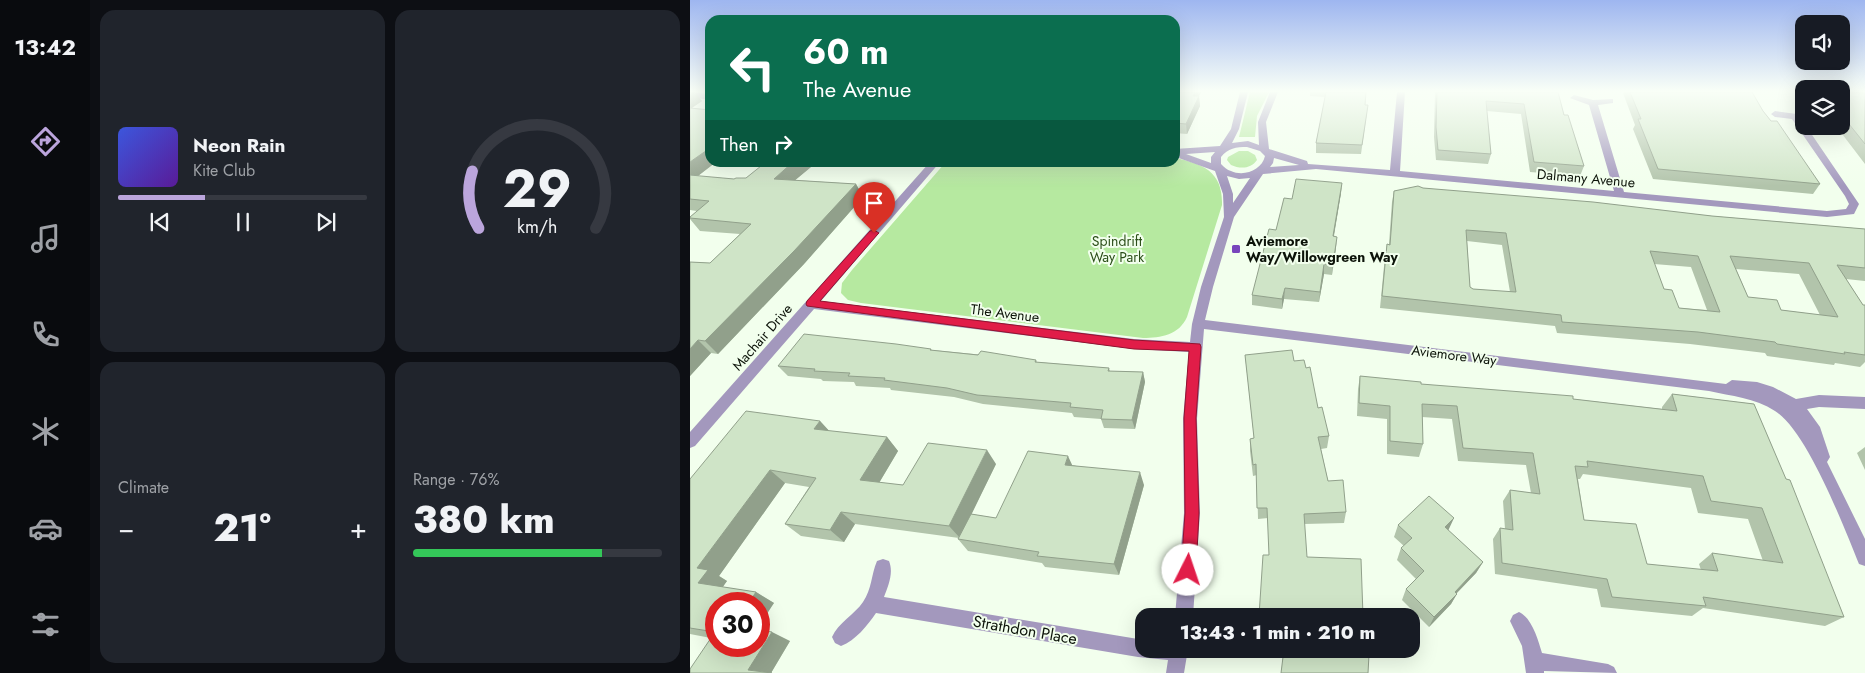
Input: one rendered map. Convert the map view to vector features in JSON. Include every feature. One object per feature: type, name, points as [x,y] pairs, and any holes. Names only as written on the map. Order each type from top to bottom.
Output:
[{"type":"street","points":[[1229,217],[1228,194],[1220,169],[1215,161],[1218,153],[1223,149],[1235,129],[1236,123]]},
{"type":"street","points":[[1185,608],[1192,513],[1190,418],[1198,324],[1207,287],[1229,217],[1260,172],[1269,164],[1270,160],[1266,151],[1262,123]]},
{"type":"street","points":[[1395,174],[1399,123]]},
{"type":"street","points":[[1599,123],[1620,194]]},
{"type":"street","name":"Dalmany Avenue","points":[[1180,153],[1223,149],[1242,144],[1254,145],[1266,151],[1316,166],[1827,214],[1845,214],[1852,209],[1854,204],[1811,135]]},
{"type":"street","name":"Dalmany Avenue","points":[[1180,154],[1202,161],[1235,175],[1316,166]]},
{"type":"street","name":"Machair Drive","points":[[690,442],[932,167]]},
{"type":"street","name":"The Avenue","points":[[811,304],[1134,344],[1196,347]]},
{"type":"street","name":"Aviemore Way","points":[[1198,324],[1709,386],[1788,406]]},
{"type":"street","points":[[1865,403],[1819,400],[1788,406],[1792,416],[1830,479],[1865,558]]},
{"type":"street","points":[[841,637],[855,626],[873,604],[880,590],[883,567]]},
{"type":"street","name":"Strathdon Place","points":[[873,604],[1135,648]]},
{"type":"street","points":[[1519,620],[1527,633],[1535,667],[1608,673]]},
{"type":"street","points":[[1175,673],[1178,658]]},
{"type":"green space","points":[[1242,123],[1256,123],[1255,137],[1239,137]]},
{"type":"green space","points":[[1239,151],[1248,151],[1255,155],[1257,160],[1252,165],[1245,167],[1231,165],[1227,160],[1228,157]]},
{"type":"green space","name":"Spindrift Way Park","points":[[1180,159],[1195,163],[1210,171],[1219,185],[1221,194],[1222,205],[1187,317],[1184,323],[1174,332],[1163,336],[1143,338],[861,303],[848,300],[841,293],[842,283],[942,167],[1180,167]]},
{"type":"building","points":[[690,123],[705,123],[705,152],[690,162]]},
{"type":"building","points":[[1320,123],[1365,123],[1362,145],[1316,143]]},
{"type":"building","points":[[1436,123],[1488,123],[1491,154],[1438,150]]},
{"type":"building","points":[[1527,123],[1571,123],[1584,166],[1534,162]]},
{"type":"building","points":[[1640,123],[1779,123],[1820,184],[1658,169]]},
{"type":"building","points":[[1850,123],[1865,123],[1865,144]]},
{"type":"building","points":[[760,167],[787,167],[774,179],[856,184],[794,251],[705,341],[698,340],[690,349],[690,262],[710,263],[751,224],[690,218],[709,201],[690,199],[690,175],[734,179],[746,178]]},
{"type":"building","points":[[1296,179],[1342,183],[1333,236],[1337,237],[1333,264],[1324,264],[1320,292],[1285,288],[1282,299],[1252,295],[1269,229],[1276,230],[1284,198],[1292,199]]},
{"type":"building","points":[[1418,186],[1423,188],[1593,202],[1712,216],[1865,229],[1865,268],[1837,265],[1863,305],[1865,305],[1865,355],[1844,352],[1845,354],[1777,344],[1775,342],[1698,332],[1562,322],[1561,315],[1382,296],[1387,244],[1390,245],[1394,191]],"holes":[[[1466,230],[1506,233],[1516,292],[1473,289],[1470,287]],[[1650,251],[1698,256],[1720,312],[1679,308],[1672,290],[1664,289]],[[1730,256],[1809,263],[1838,317],[1781,310],[1777,300],[1748,297]]]},
{"type":"building","points":[[804,334],[978,355],[981,351],[1036,360],[1035,362],[1109,368],[1108,371],[1143,372],[1132,420],[1101,419],[1103,410],[1070,407],[1071,403],[977,395],[947,388],[884,380],[885,378],[848,376],[850,373],[778,366]]},
{"type":"building","points":[[1292,350],[1294,361],[1304,360],[1306,368],[1310,367],[1318,408],[1322,407],[1329,436],[1318,437],[1328,481],[1343,480],[1346,512],[1304,514],[1307,557],[1361,559],[1363,608],[1260,608],[1263,555],[1269,555],[1267,508],[1257,508],[1256,464],[1253,465],[1250,439],[1254,438],[1245,355]]},
{"type":"building","points":[[1360,376],[1421,382],[1421,384],[1573,396],[1573,399],[1677,411],[1672,394],[1754,404],[1786,479],[1790,480],[1844,617],[1703,597],[1706,606],[1612,597],[1607,579],[1502,563],[1500,528],[1513,530],[1510,490],[1540,494],[1533,453],[1463,448],[1457,406],[1422,404],[1423,444],[1390,441],[1390,406],[1359,403]],"holes":[[[1587,461],[1703,476],[1711,501],[1762,508],[1783,563],[1712,553],[1718,571],[1647,564],[1636,524],[1584,520],[1575,466],[1588,467]]]},
{"type":"building","points":[[746,411],[820,421],[814,429],[887,437],[860,480],[903,485],[928,443],[987,450],[949,526],[841,512],[830,530],[785,524],[816,478],[770,470],[697,568],[708,570],[698,583],[756,592],[705,592],[705,630],[690,628],[690,479]]},
{"type":"building","points":[[1028,451],[1068,456],[1065,465],[1140,472],[1114,564],[1037,556],[1039,552],[958,539],[971,514],[996,518]]},
{"type":"building","points":[[1429,496],[1454,518],[1445,527],[1483,562],[1455,592],[1457,594],[1434,617],[1406,589],[1424,571],[1401,548],[1412,538],[1398,525]]},
{"type":"building","points":[[705,647],[705,657],[756,657],[748,670],[772,673],[690,673],[690,669]]},
{"type":"building","points":[[1283,658],[1369,658],[1368,673],[1281,673]]},
{"type":"place","name":"Aviemore Way/Willowgreen Way","points":[[1236,249]]},
{"type":"route","points":[[874,233],[811,304],[1151,346],[1196,347],[1190,418],[1192,513],[1188,570]]}]
